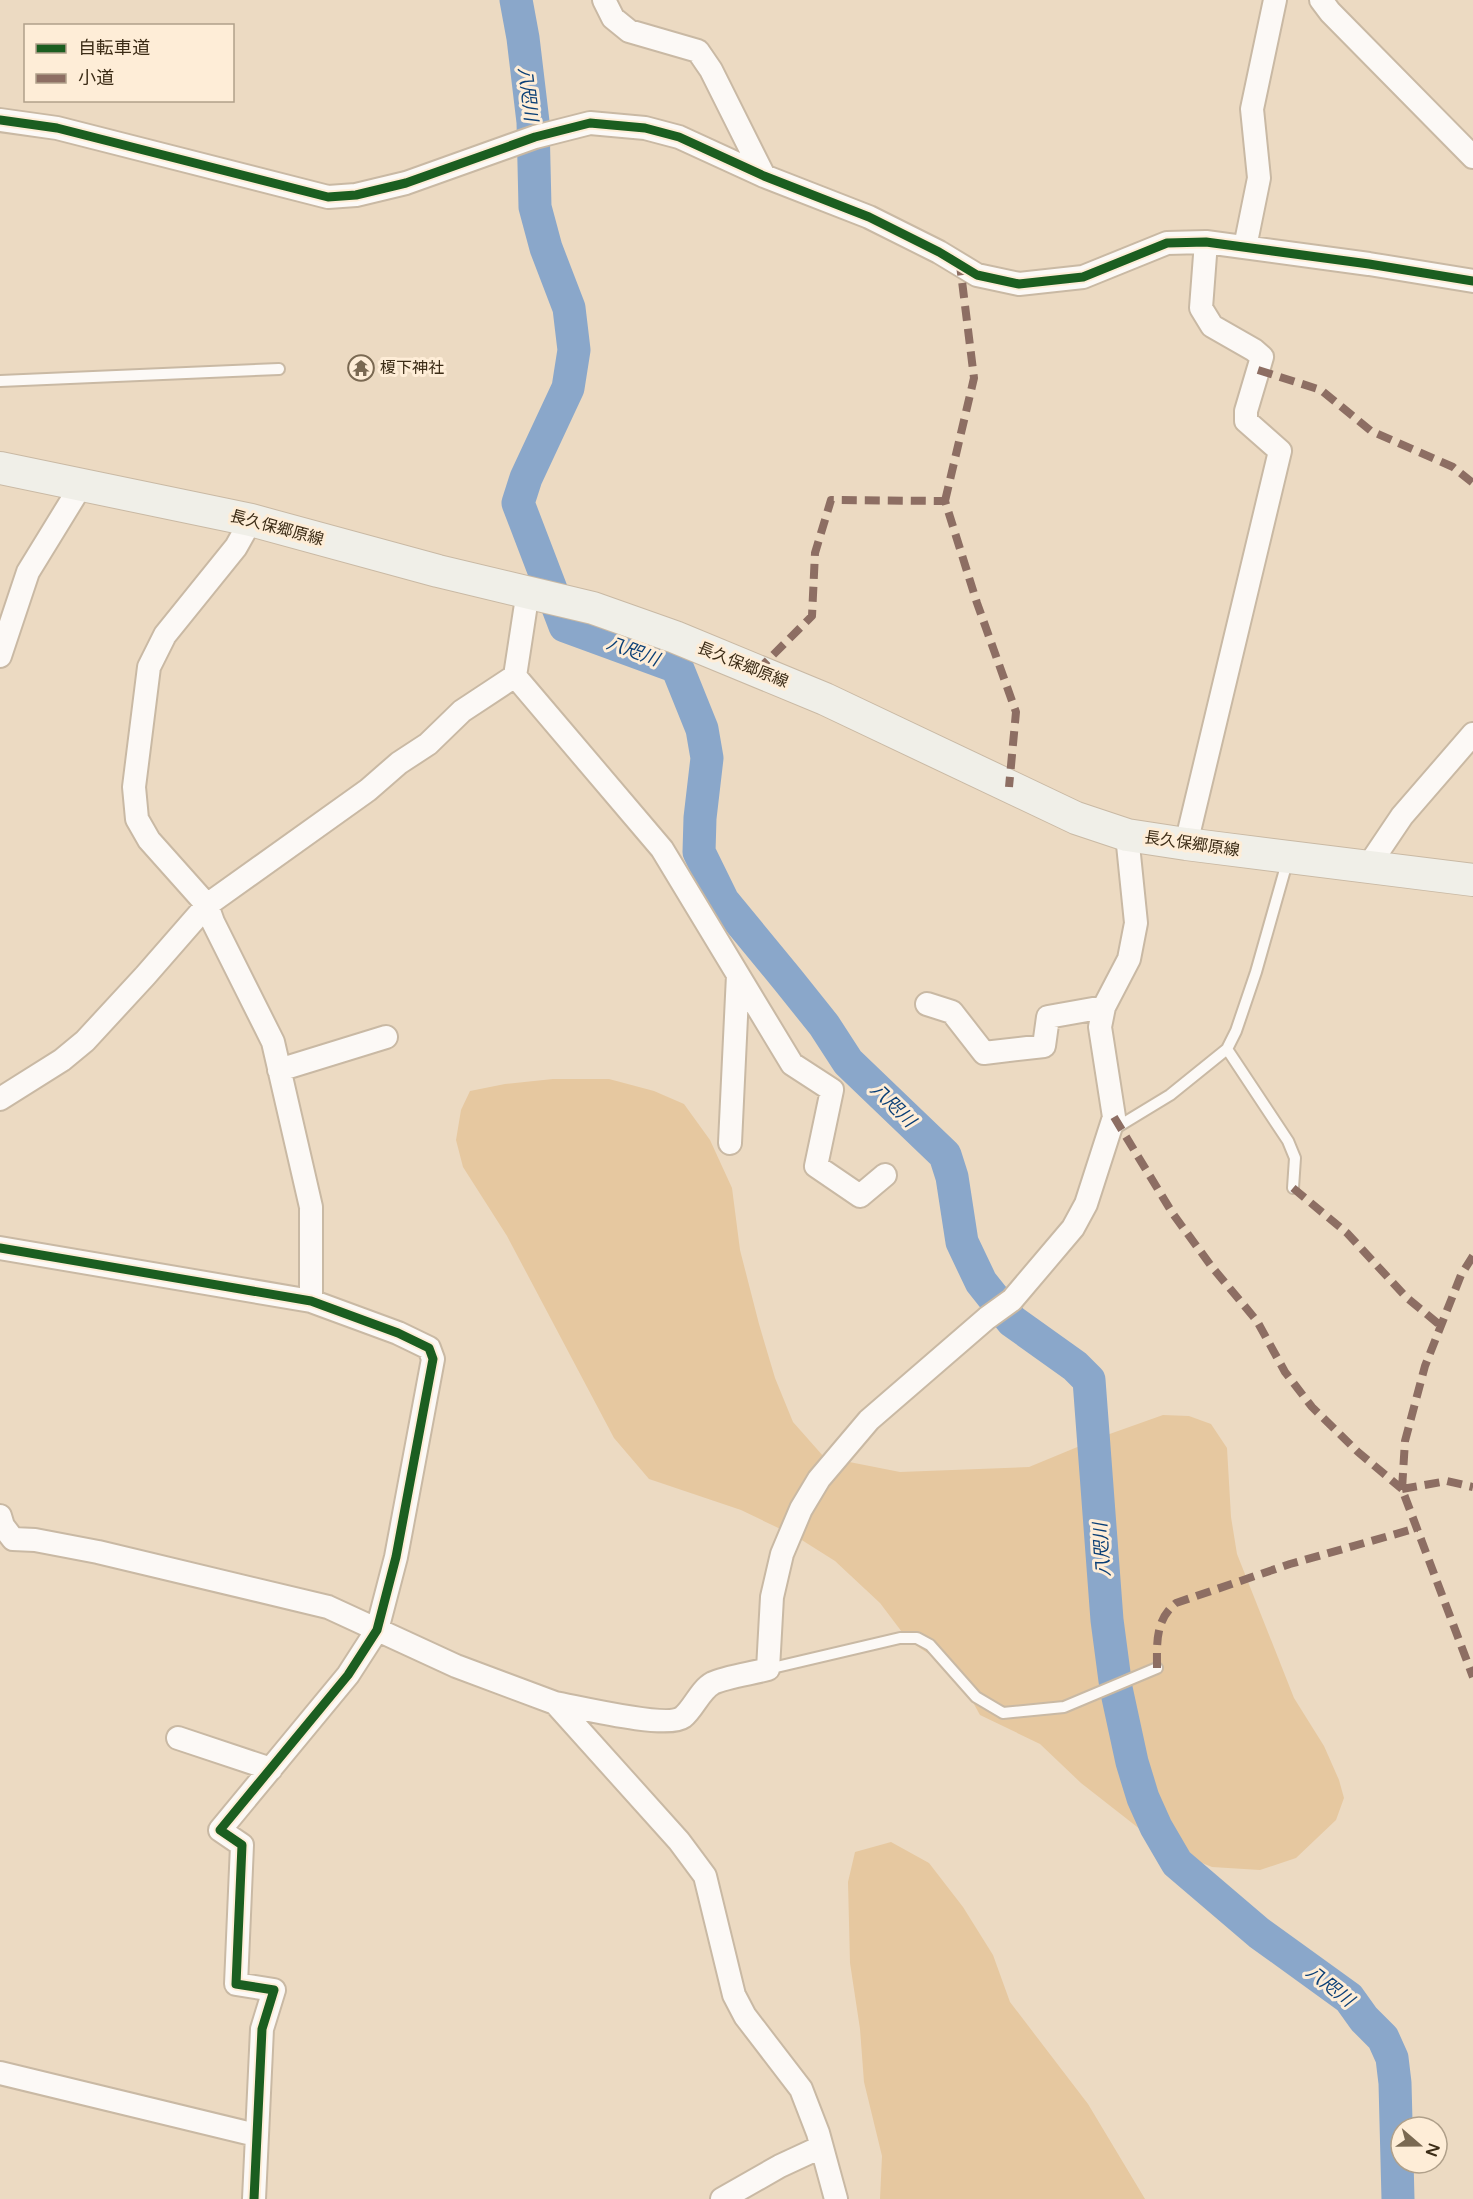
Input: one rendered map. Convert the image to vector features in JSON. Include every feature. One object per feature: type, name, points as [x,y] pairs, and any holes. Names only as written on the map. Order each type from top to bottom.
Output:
[{"type":"main road","name":"長久保郷原線","points":[[0,468],[250,520],[438,571],[528,591],[593,609],[675,637],[825,699],[1076,818],[1127,835],[1288,858],[1473,880]]},
{"type":"street","points":[[604,0],[613,18],[629,31],[698,51],[711,70],[764,176]]},
{"type":"street","points":[[1245,247],[1259,178],[1252,108],[1275,0]]},
{"type":"street","points":[[1322,0],[1330,12],[1473,157]]},
{"type":"street","points":[[0,120],[57,128],[328,197],[356,195],[406,183],[535,137],[590,123],[645,128],[679,137],[764,176],[869,217],[939,252],[977,275],[1019,284],[1083,277],[1167,243],[1206,242],[1473,281]]},
{"type":"street","points":[[1186,844],[1280,451],[1246,421],[1246,411],[1262,357],[1212,326],[1202,308],[1206,242]]},
{"type":"street","points":[[0,656],[28,572],[82,484]]},
{"type":"street","points":[[250,520],[236,547],[165,635],[149,667],[134,787],[137,819],[149,840],[207,905],[213,922],[273,1042],[311,1208],[311,1301]]},
{"type":"street","points":[[0,1099],[62,1060],[85,1041],[207,905],[368,790],[399,763],[428,744],[462,711],[515,676],[528,591]]},
{"type":"street","points":[[515,676],[662,849],[792,1064],[832,1090],[816,1166],[860,1196],[885,1175]]},
{"type":"street","points":[[1367,868],[1402,816],[1473,734]]},
{"type":"street","points":[[0,1516],[6,1543],[35,1540],[98,1552],[328,1607],[456,1666],[555,1702],[633,1718],[669,1722],[682,1717],[713,1683],[768,1669],[772,1597],[782,1554],[801,1509],[819,1479],[869,1420],[987,1318],[1012,1300],[1073,1228],[1086,1204],[1114,1118],[1100,1027],[1104,1007],[1129,959],[1136,923],[1127,835]]},
{"type":"street","points":[[730,1143],[738,975]]},
{"type":"street","points":[[927,1004],[952,1012],[984,1053],[1044,1046],[1048,1017],[1104,1007]]},
{"type":"street","points":[[279,1070],[386,1037]]},
{"type":"street","points":[[0,1248],[311,1301],[398,1333],[429,1348],[433,1359],[396,1557],[377,1630],[348,1675],[220,1830],[242,1845],[236,1984],[274,1990],[262,2029],[254,2199]]},
{"type":"street","points":[[555,1702],[680,1841],[705,1876],[734,1995],[745,2016],[801,2089],[836,2199]]},
{"type":"street","points":[[178,1738],[271,1769]]},
{"type":"street","points":[[0,2073],[256,2135]]},
{"type":"street","points":[[722,2199],[780,2166],[821,2147]]},
{"type":"lane","points":[[0,381],[279,369]]},
{"type":"lane","points":[[1119,1126],[1170,1095],[1227,1049],[1236,1031],[1256,972],[1288,858]]},
{"type":"lane","points":[[1227,1049],[1288,1141],[1295,1158],[1293,1188]]},
{"type":"lane","points":[[768,1669],[900,1638],[917,1638],[930,1645],[976,1697],[1003,1713],[1064,1707],[1158,1668]]},
{"type":"shaded area","points":[[553,1079],[609,1079],[654,1091],[684,1104],[710,1140],[732,1188],[740,1250],[775,1378],[793,1422],[824,1457],[900,1472],[1029,1467],[1163,1415],[1189,1416],[1211,1424],[1227,1448],[1231,1517],[1237,1554],[1294,1698],[1324,1746],[1339,1780],[1344,1798],[1336,1820],[1296,1858],[1260,1870],[1212,1867],[1164,1848],[1081,1783],[1040,1744],[980,1715],[960,1679],[941,1662],[908,1640],[880,1603],[835,1561],[797,1537],[741,1510],[649,1479],[614,1438],[507,1236],[463,1167],[456,1140],[461,1110],[470,1091],[505,1084]]},
{"type":"shaded area","points":[[891,1842],[929,1863],[963,1907],[993,1955],[1010,2002],[1088,2104],[1145,2199],[880,2199],[882,2156],[864,2082],[860,2029],[850,1963],[848,1882],[855,1852]]},
{"type":"waterway","name":"八咫川","points":[[516,0],[533,122],[535,207],[546,248],[569,308],[574,350],[568,388],[526,478],[518,503],[565,626],[677,667],[702,729],[707,758],[700,818],[699,852],[723,901],[824,1025],[848,1062],[945,1155],[952,1177],[962,1242],[981,1282],[1012,1321],[1075,1366],[1089,1380],[1107,1620],[1116,1688],[1132,1762],[1143,1798],[1156,1827],[1177,1863],[1259,1933],[1349,1998],[1364,2019],[1383,2038],[1392,2058],[1395,2083],[1398,2199]]},
{"type":"marked path","points":[[945,501],[974,378],[960,265]]},
{"type":"marked path","points":[[1258,370],[1321,390],[1371,431],[1453,467],[1473,483]]},
{"type":"marked path","points":[[757,671],[812,616],[815,553],[831,500],[945,501],[977,603],[1016,712],[1009,787]]},
{"type":"marked path","points":[[1114,1117],[1173,1214],[1212,1267],[1257,1321],[1285,1372],[1312,1407],[1358,1452],[1402,1489]]},
{"type":"marked path","points":[[1293,1188],[1347,1233],[1406,1297],[1441,1326]]},
{"type":"marked path","points":[[1473,1256],[1461,1275],[1425,1366],[1405,1441],[1402,1489],[1473,1677]]},
{"type":"marked path","points":[[1402,1489],[1447,1481],[1473,1487]]},
{"type":"marked path","points":[[1157,1668],[1157,1641],[1161,1624],[1176,1603],[1290,1564],[1417,1528]]},
{"type":"cycle path","points":[[0,120],[57,128],[328,197],[356,195],[406,183],[535,137],[590,123],[645,128],[679,137],[764,176],[869,217],[939,252],[977,275],[1019,284],[1083,277],[1167,243],[1206,242],[1473,281]]},
{"type":"cycle path","points":[[0,1248],[311,1301],[398,1333],[429,1348],[433,1359],[396,1557],[377,1630],[348,1675],[220,1830],[242,1845],[236,1984],[274,1990],[262,2029],[254,2199]]},
{"type":"place","name":"榎下神社","points":[[361,368]]}]
